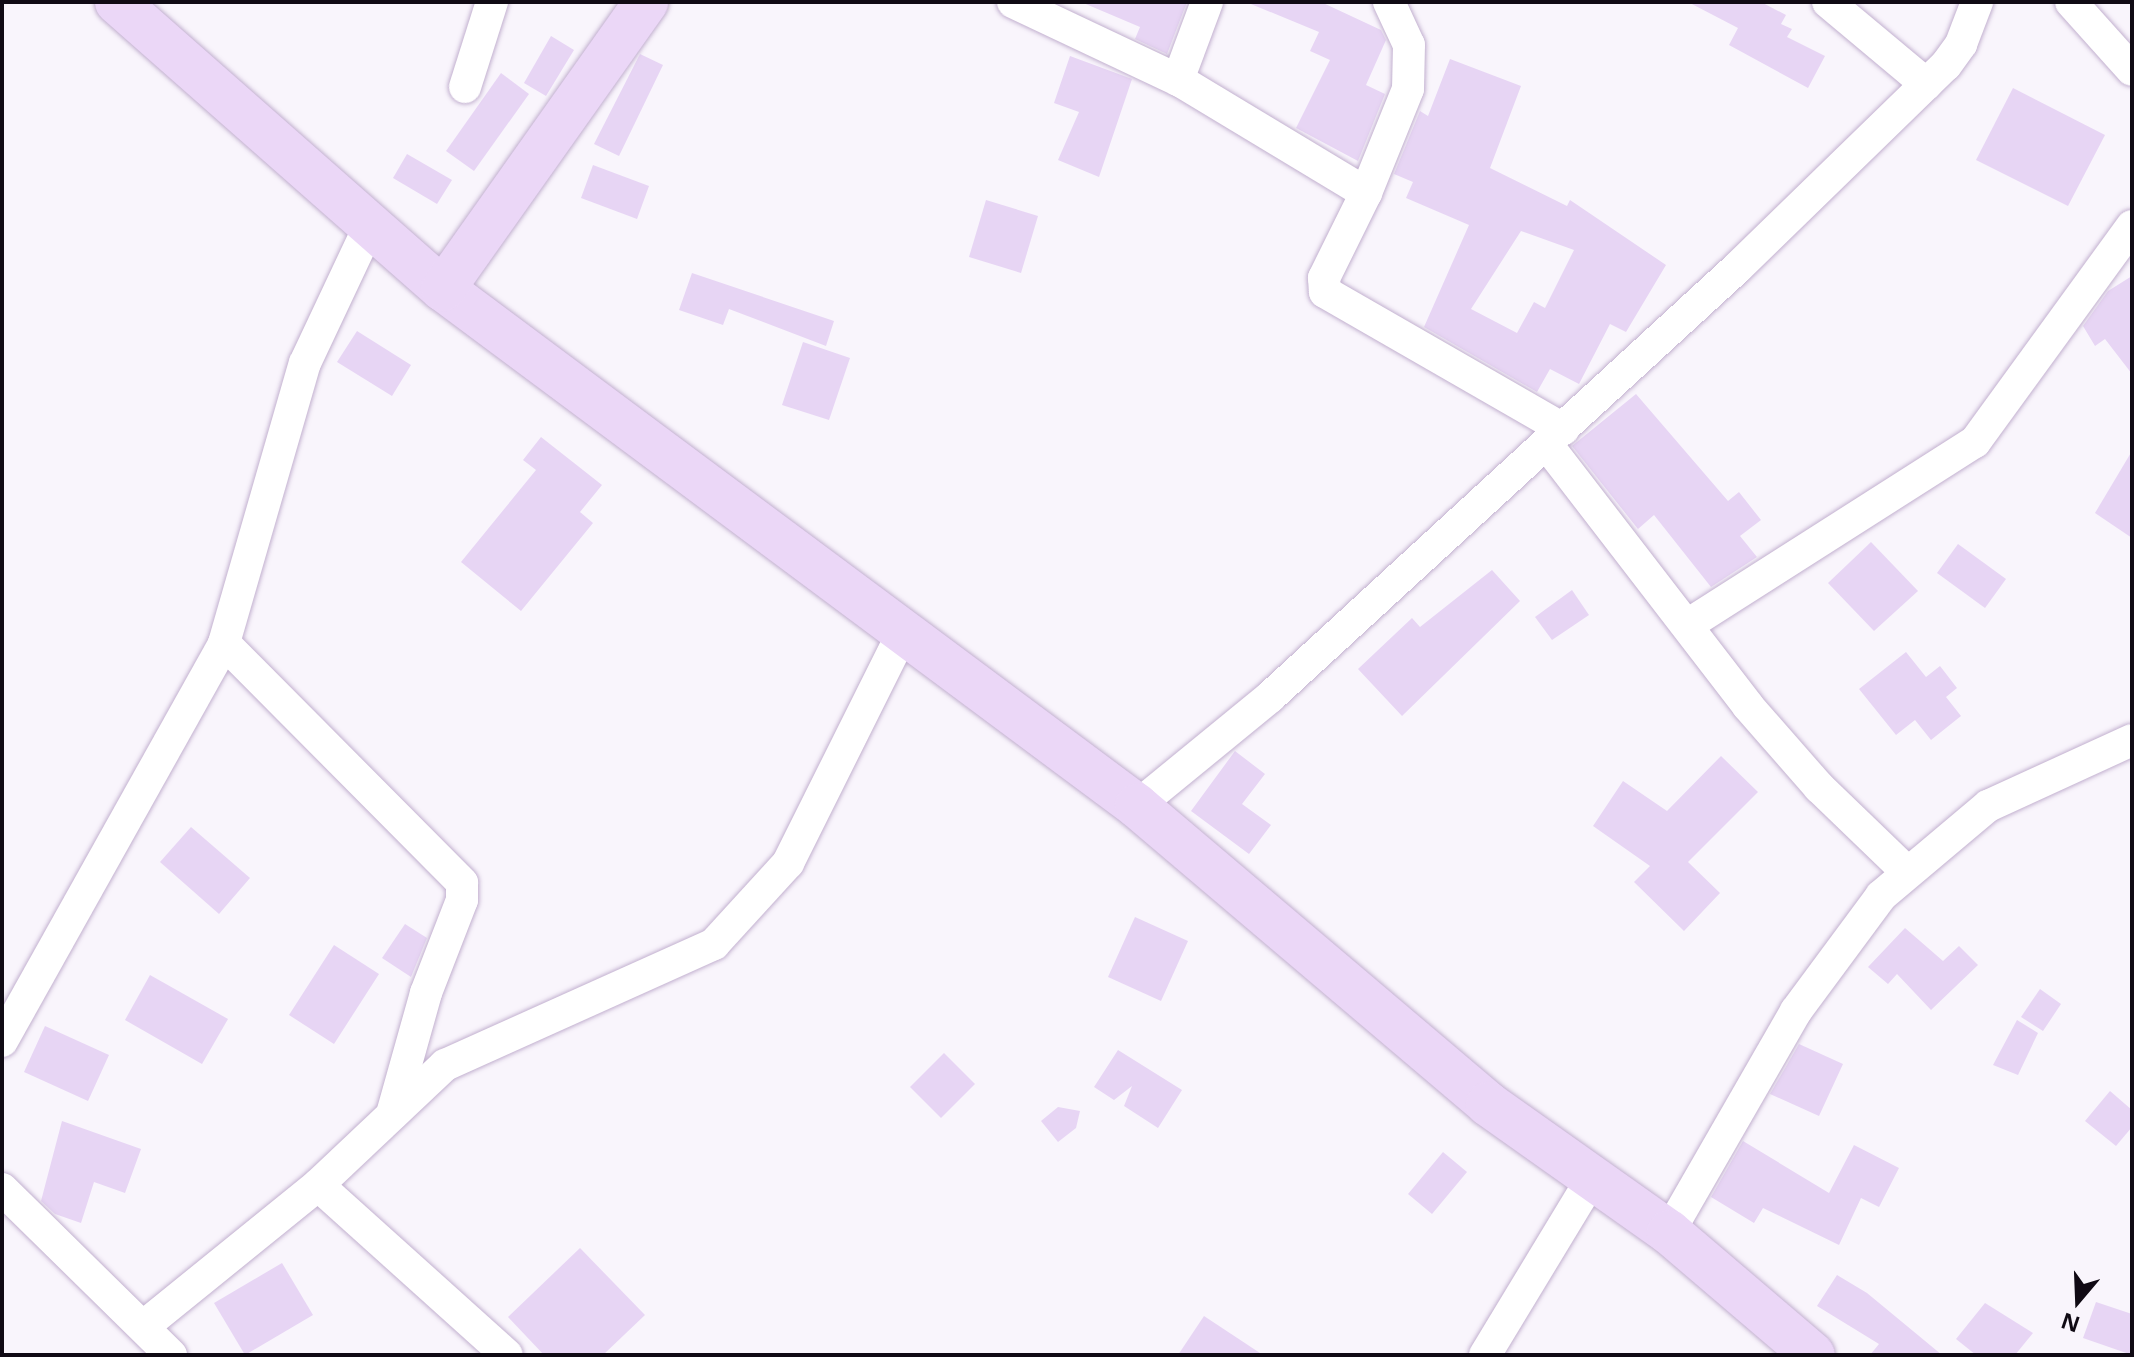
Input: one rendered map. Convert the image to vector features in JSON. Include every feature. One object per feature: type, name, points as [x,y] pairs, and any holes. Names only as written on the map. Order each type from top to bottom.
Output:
[{"type":"street","points":[[117,2],[443,289],[902,634],[1137,806],[1488,1104],[1594,1175],[1669,1232],[1813,1355]]},
{"type":"street","points":[[465,87],[492,2]]},
{"type":"street","points":[[443,289],[646,2]]},
{"type":"street","points":[[1013,2],[1178,80],[1366,193]]},
{"type":"street","points":[[1178,80],[1207,2]]},
{"type":"street","points":[[1389,2],[1409,45],[1412,68],[1366,193],[1324,278],[1330,299],[1456,364],[1555,437],[1748,706],[1819,787],[1907,872]]},
{"type":"street","points":[[1828,2],[1926,84]]},
{"type":"street","points":[[1137,806],[1270,697],[1555,437],[1926,84],[1961,44],[1977,2]]},
{"type":"street","points":[[2071,2],[2132,70]]},
{"type":"street","points":[[6,1024],[224,643],[301,375],[371,223]]},
{"type":"street","points":[[1689,624],[1975,442],[2132,226]]},
{"type":"street","points":[[144,1326],[318,1185],[445,1065],[714,944],[788,863],[902,634]]},
{"type":"street","points":[[224,643],[462,883],[462,900],[426,993],[391,1116]]},
{"type":"street","points":[[1669,1232],[1796,1011],[1881,896],[1988,806],[2132,740]]},
{"type":"street","points":[[1485,1355],[1594,1175]]},
{"type":"street","points":[[318,1185],[507,1355]]},
{"type":"street","points":[[2,1189],[171,1355]]},
{"type":"building","points":[[1081,2],[1187,2],[1167,54],[1135,39],[1140,27]]},
{"type":"building","points":[[1246,2],[1321,2],[1381,30],[1386,40],[1366,85],[1385,94],[1358,161],[1296,128],[1330,60],[1310,51],[1319,32]]},
{"type":"building","points":[[1688,2],[1761,2],[1786,15],[1781,24],[1792,29],[1787,37],[1825,56],[1808,88],[1729,45],[1738,28]]},
{"type":"building","points":[[551,36],[574,50],[546,96],[524,83]]},
{"type":"building","points":[[640,54],[663,65],[619,156],[594,144]]},
{"type":"building","points":[[1070,56],[1132,79],[1099,177],[1058,160],[1079,112],[1054,103]]},
{"type":"building","points":[[1450,59],[1521,86],[1490,168],[1567,206],[1570,200],[1666,265],[1626,332],[1610,324],[1579,384],[1550,369],[1537,392],[1424,327],[1469,225],[1406,198],[1413,182],[1394,174],[1420,111],[1428,116]],"holes":[[[1521,231],[1574,250],[1545,308],[1534,302],[1517,333],[1471,309]]]},
{"type":"building","points":[[501,73],[529,94],[474,171],[446,151]]},
{"type":"building","points":[[2013,88],[2105,135],[2068,206],[1976,160]]},
{"type":"building","points":[[407,154],[452,180],[437,204],[393,178]]},
{"type":"building","points":[[593,165],[649,186],[637,219],[581,198]]},
{"type":"building","points":[[986,200],[1038,216],[1021,273],[969,257]]},
{"type":"building","points":[[692,273],[834,321],[826,346],[729,309],[723,325],[679,310]]},
{"type":"building","points":[[2132,276],[2132,374],[2105,339],[2095,346],[2083,326],[2108,291]]},
{"type":"building","points":[[357,331],[411,365],[392,396],[337,362]]},
{"type":"building","points":[[803,342],[850,358],[829,420],[782,405]]},
{"type":"building","points":[[1636,394],[1728,501],[1739,492],[1761,520],[1740,536],[1757,557],[1711,587],[1654,515],[1638,529],[1572,446]]},
{"type":"building","points":[[541,437],[602,485],[580,512],[593,523],[521,611],[461,562],[536,470],[523,460]]},
{"type":"building","points":[[2132,451],[2132,538],[2095,513]]},
{"type":"building","points":[[1871,542],[1918,591],[1874,631],[1828,583]]},
{"type":"building","points":[[1958,544],[2006,579],[1985,608],[1937,573]]},
{"type":"building","points":[[1492,570],[1520,601],[1402,716],[1358,669],[1412,618],[1420,627]]},
{"type":"building","points":[[1572,590],[1589,615],[1552,640],[1535,617]]},
{"type":"building","points":[[1906,652],[1926,677],[1940,666],[1957,688],[1946,697],[1961,716],[1931,740],[1915,720],[1896,735],[1859,689]]},
{"type":"building","points":[[1235,751],[1265,774],[1242,804],[1271,825],[1249,854],[1191,811]]},
{"type":"building","points":[[1721,756],[1758,792],[1688,862],[1720,893],[1684,931],[1634,882],[1650,866],[1593,826],[1623,781],[1667,811]]},
{"type":"building","points":[[191,827],[250,878],[219,914],[160,862]]},
{"type":"building","points":[[1135,917],[1188,941],[1161,1001],[1108,977]]},
{"type":"building","points":[[405,924],[427,938],[411,977],[382,958]]},
{"type":"building","points":[[1905,928],[1943,961],[1959,946],[1978,965],[1931,1010],[1897,974],[1888,984],[1868,967]]},
{"type":"building","points":[[334,945],[379,974],[334,1044],[289,1015]]},
{"type":"building","points":[[150,975],[228,1019],[202,1064],[125,1020]]},
{"type":"building","points":[[2040,989],[2061,1004],[2043,1031],[2021,1017]]},
{"type":"building","points":[[2017,1020],[2038,1033],[2018,1075],[1993,1065]]},
{"type":"building","points":[[45,1026],[109,1055],[88,1101],[24,1072]]},
{"type":"building","points":[[1799,1044],[1843,1064],[1819,1116],[1770,1094]]},
{"type":"building","points":[[1118,1050],[1182,1090],[1158,1128],[1124,1106],[1132,1086],[1114,1100],[1094,1087]]},
{"type":"building","points":[[944,1053],[975,1084],[941,1118],[910,1087]]},
{"type":"building","points":[[2110,1091],[2132,1110],[2132,1127],[2116,1146],[2085,1121]]},
{"type":"building","points":[[1058,1107],[1080,1111],[1076,1128],[1058,1142],[1041,1121]]},
{"type":"building","points":[[62,1121],[141,1149],[125,1193],[94,1182],[81,1223],[55,1214],[41,1201]]},
{"type":"building","points":[[1743,1141],[1829,1193],[1854,1145],[1899,1168],[1879,1207],[1861,1198],[1839,1245],[1763,1208],[1754,1223],[1711,1197]]},
{"type":"building","points":[[1443,1152],[1467,1172],[1432,1214],[1408,1194]]},
{"type":"building","points":[[580,1248],[645,1315],[603,1355],[544,1355],[508,1317]]},
{"type":"building","points":[[282,1263],[313,1315],[245,1355],[214,1303]]},
{"type":"building","points":[[1837,1275],[1867,1293],[1942,1355],[1870,1355],[1879,1344],[1817,1306]]},
{"type":"building","points":[[2096,1302],[2132,1314],[2132,1355],[2083,1338]]},
{"type":"building","points":[[1985,1303],[2033,1333],[2015,1355],[1976,1355],[1956,1339]]},
{"type":"building","points":[[1204,1316],[1263,1355],[1178,1355]]}]
